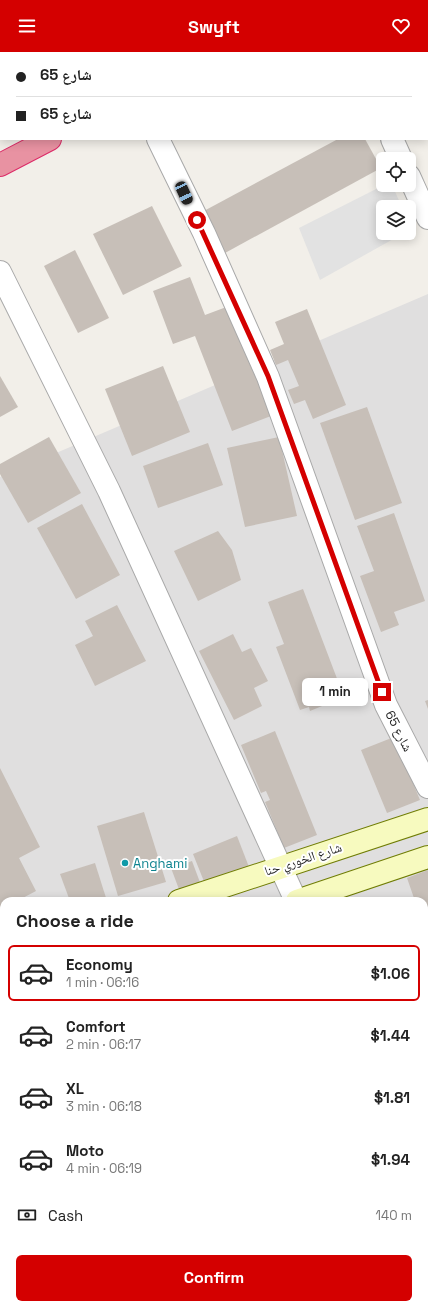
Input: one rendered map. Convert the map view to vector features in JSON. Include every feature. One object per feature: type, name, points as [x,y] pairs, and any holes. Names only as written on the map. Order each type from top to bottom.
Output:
[{"type":"highway","points":[[0,165],[48,140]]},
{"type":"street","name":"شارع 65","points":[[158,140],[204,233],[268,376],[386,705],[428,787]]},
{"type":"street","points":[[392,140],[398,152]]},
{"type":"street","points":[[416,191],[428,218]]},
{"type":"street","points":[[0,272],[109,491],[282,866],[294,897]]},
{"type":"street","name":"شارع الخوري حنا","points":[[191,897],[428,818]]},
{"type":"street","points":[[308,897],[428,857]]},
{"type":"shaded area","points":[[376,189],[376,192],[395,192],[399,200],[376,200],[376,240],[391,240],[320,280],[299,228]]},
{"type":"shaded area","points":[[428,294],[428,897],[0,897],[0,477]]},
{"type":"building","points":[[336,140],[366,140],[376,159],[376,171],[225,253],[202,212]]},
{"type":"building","points":[[152,206],[182,266],[123,295],[93,234]]},
{"type":"building","points":[[75,250],[109,318],[78,333],[44,266]]},
{"type":"building","points":[[190,277],[205,315],[229,306],[271,416],[232,431],[195,336],[173,344],[153,291]]},
{"type":"building","points":[[307,309],[346,405],[313,419],[305,400],[294,404],[288,390],[299,386],[288,360],[276,365],[270,350],[284,344],[275,322]]},
{"type":"building","points":[[163,366],[190,432],[132,456],[105,389]]},
{"type":"building","points":[[0,376],[18,407],[0,417]]},
{"type":"building","points":[[367,407],[402,503],[355,520],[320,423]]},
{"type":"building","points":[[49,437],[81,493],[28,523],[0,474],[0,464]]},
{"type":"building","points":[[279,437],[297,516],[245,527],[227,448]]},
{"type":"building","points":[[208,443],[223,485],[158,508],[143,466]]},
{"type":"building","points":[[82,504],[120,575],[76,599],[37,528]]},
{"type":"building","points":[[394,513],[425,601],[394,612],[399,625],[381,632],[360,576],[374,571],[357,526]]},
{"type":"building","points":[[218,531],[232,550],[241,580],[198,601],[174,551]]},
{"type":"building","points":[[303,589],[344,697],[310,711],[309,707],[300,710],[276,647],[284,644],[268,602]]},
{"type":"building","points":[[117,605],[146,661],[95,686],[75,645],[93,636],[85,621]]},
{"type":"building","points":[[233,634],[242,652],[251,648],[268,681],[254,688],[262,706],[234,720],[199,651]]},
{"type":"building","points":[[428,700],[428,709],[425,701]]},
{"type":"building","points":[[275,731],[317,835],[284,848],[265,802],[270,800],[266,791],[261,793],[241,745]]},
{"type":"building","points":[[394,737],[420,800],[387,813],[361,750]]},
{"type":"building","points":[[0,768],[40,847],[19,858],[36,891],[25,897],[0,897]]},
{"type":"building","points":[[144,812],[166,882],[118,896],[97,826]]},
{"type":"building","points":[[237,836],[249,867],[205,884],[193,854]]},
{"type":"building","points":[[192,861],[201,885],[180,892],[171,868]]},
{"type":"building","points":[[95,863],[106,897],[69,897],[60,874]]},
{"type":"building","points":[[428,870],[428,897],[414,897],[407,878]]},
{"type":"place","name":"Anghami","points":[[125,863]]},
{"type":"route","points":[[197,220],[268,376],[382,692]]}]
